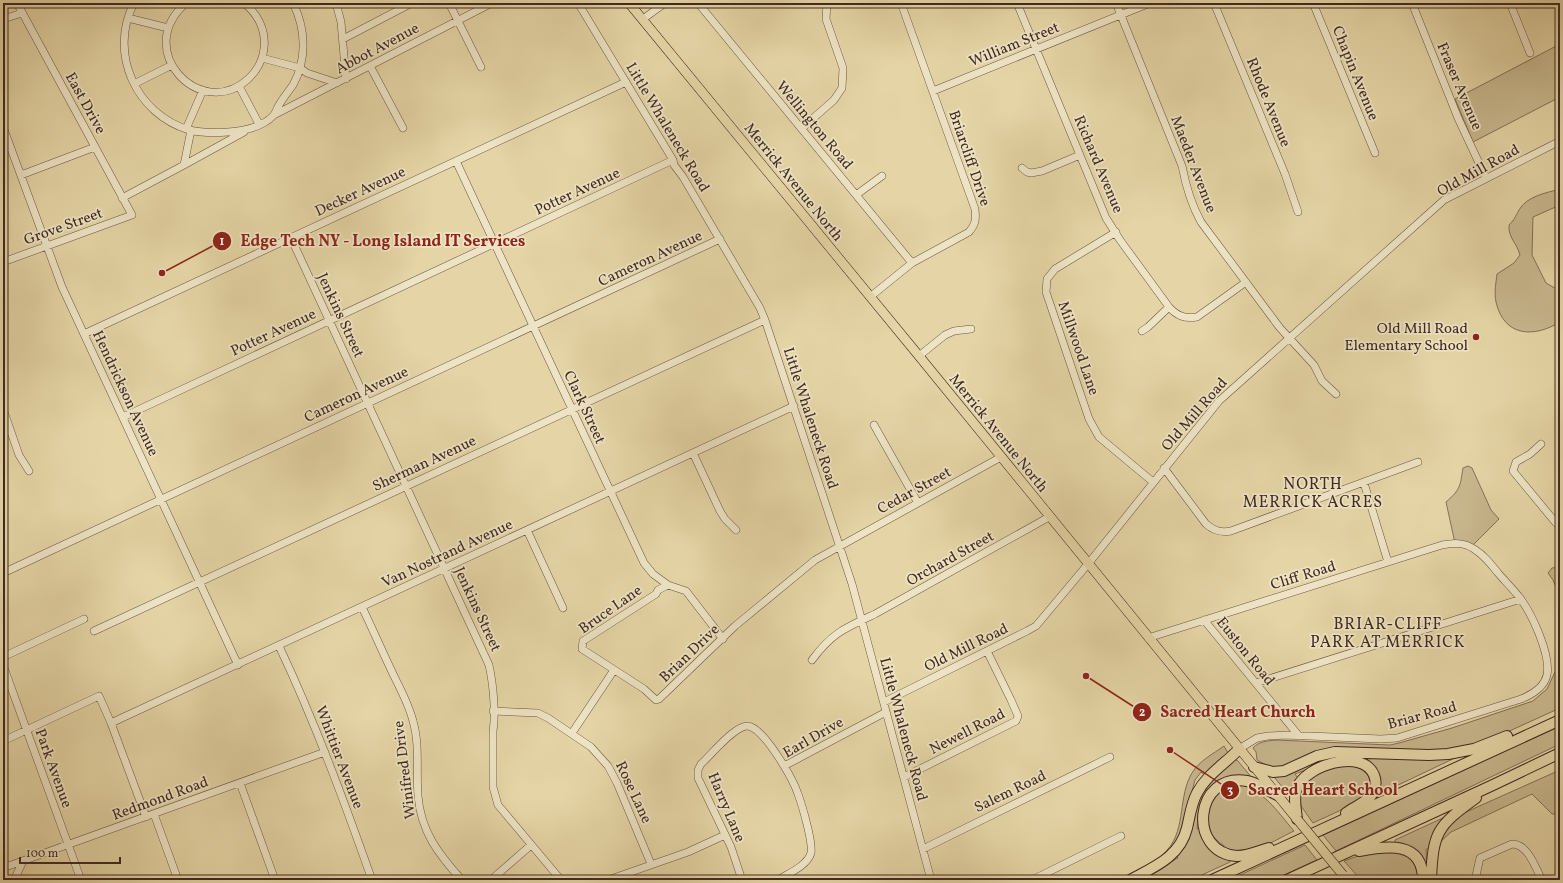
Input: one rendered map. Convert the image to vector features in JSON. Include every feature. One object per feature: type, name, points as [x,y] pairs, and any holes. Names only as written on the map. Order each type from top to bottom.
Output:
[{"type":"highway","points":[[1254,767],[1273,772],[1284,771],[1317,756],[1342,751],[1429,755],[1453,753],[1474,749],[1516,732],[1556,722]]},
{"type":"highway","points":[[1212,880],[1556,722]]},
{"type":"highway","points":[[1130,880],[1159,864],[1175,852],[1185,834],[1192,806],[1200,788],[1212,772],[1239,749]]},
{"type":"highway","points":[[1287,880],[1493,786],[1560,753]]},
{"type":"highway","points":[[1296,819],[1295,792],[1305,776],[1323,766],[1340,762],[1355,761],[1366,765],[1371,770],[1375,778],[1373,793],[1365,801],[1322,829]]},
{"type":"highway","points":[[1277,795],[1247,781],[1233,781],[1220,786],[1212,792],[1204,805],[1202,819],[1206,833],[1216,847],[1228,854],[1237,856],[1296,841]]},
{"type":"highway","points":[[1431,880],[1434,846],[1441,829],[1451,817],[1493,786]]},
{"type":"highway","points":[[1345,853],[1389,846],[1403,849],[1411,853],[1419,862],[1423,880]]},
{"type":"highway","points":[[1298,880],[1318,866]]},
{"type":"main road","name":"Merrick Avenue North","points":[[629,3],[1345,878]]},
{"type":"street","name":"East Drive","points":[[17,3],[132,215]]},
{"type":"street","points":[[134,3],[124,34],[124,50],[128,72],[142,97],[154,110],[168,121],[189,130],[208,133],[246,131]]},
{"type":"street","points":[[186,3],[175,14],[168,28],[166,44],[172,66],[183,79],[203,90],[222,91],[239,86],[251,77],[262,58],[264,40],[263,31],[255,14],[244,3]]},
{"type":"street","points":[[274,115],[279,104],[295,81],[300,68],[303,49],[303,35],[293,3]]},
{"type":"street","points":[[336,3],[341,22],[346,79]]},
{"type":"street","points":[[343,39],[412,3]]},
{"type":"street","points":[[449,3],[481,68]]},
{"type":"street","name":"Abbot Avenue","points":[[246,131],[274,115],[492,3]]},
{"type":"street","name":"Little Whaleneck Road","points":[[578,3],[673,160],[674,165],[684,177],[760,308],[765,320],[840,547],[862,620],[931,880]]},
{"type":"street","points":[[643,20],[665,3]]},
{"type":"street","name":"Wellington Road","points":[[698,3],[912,263]]},
{"type":"street","points":[[802,128],[834,100],[842,88],[843,68],[826,19],[827,3]]},
{"type":"street","name":"Briarcliff Drive","points":[[870,297],[912,263],[969,232],[974,226],[976,218],[976,209],[901,3]]},
{"type":"street","name":"Richard Avenue","points":[[1017,3],[1102,210],[1169,307],[1181,317],[1190,318],[1197,316],[1246,282]]},
{"type":"street","name":"Maeder Avenue","points":[[1116,3],[1182,166],[1192,207],[1201,222],[1280,328],[1314,364],[1322,381],[1336,394]]},
{"type":"street","name":"William Street","points":[[933,91],[1150,3]]},
{"type":"street","name":"Rhode Avenue","points":[[1214,3],[1298,212]]},
{"type":"street","name":"Chapin Avenue","points":[[1313,3],[1375,153]]},
{"type":"street","name":"Fraser Avenue","points":[[1412,3],[1458,118],[1486,178]]},
{"type":"street","points":[[1510,3],[1530,53]]},
{"type":"street","points":[[3,19],[22,12]]},
{"type":"street","points":[[128,18],[168,28]]},
{"type":"street","points":[[262,58],[300,68],[307,73],[337,83]]},
{"type":"street","points":[[134,84],[172,66]]},
{"type":"street","points":[[370,66],[404,128]]},
{"type":"street","name":"Decker Avenue","points":[[84,334],[626,82]]},
{"type":"street","points":[[239,86],[259,124]]},
{"type":"street","points":[[184,164],[189,130],[203,90]]},
{"type":"street","name":"Hendrickson Avenue","points":[[3,127],[62,287],[238,665]]},
{"type":"street","points":[[122,198],[246,131]]},
{"type":"street","name":"Old Mill Road","points":[[884,702],[1036,626],[1088,564],[1219,401],[1444,200],[1560,141]]},
{"type":"street","points":[[21,176],[95,147]]},
{"type":"street","points":[[1022,168],[1027,172],[1036,172],[1080,156]]},
{"type":"street","name":"Potter Avenue","points":[[123,417],[673,160]]},
{"type":"street","name":"Clark Street","points":[[456,161],[644,563],[652,574],[668,585],[686,592],[722,639]]},
{"type":"street","points":[[856,195],[882,176]]},
{"type":"street","name":"Grove Street","points":[[3,262],[132,215]]},
{"type":"street","name":"Millwood Lane","points":[[1116,232],[1055,269],[1047,279],[1046,292],[1089,419],[1095,431],[1099,437],[1153,482]]},
{"type":"street","name":"Jenkins Street","points":[[291,238],[489,665],[492,682],[494,722],[493,738],[495,797],[502,811],[561,880]]},
{"type":"street","name":"Cameron Avenue","points":[[3,573],[720,239]]},
{"type":"street","points":[[1142,331],[1169,307]]},
{"type":"street","name":"Sherman Avenue","points":[[94,630],[765,320]]},
{"type":"street","points":[[919,356],[945,335],[954,331],[971,329]]},
{"type":"street","name":"Van Nostrand Avenue","points":[[111,724],[794,406]]},
{"type":"street","points":[[3,409],[19,455],[29,471]]},
{"type":"street","points":[[874,425],[918,503]]},
{"type":"street","points":[[1541,444],[1530,454],[1516,462],[1513,471],[1556,523],[1560,525]]},
{"type":"street","points":[[693,453],[725,519],[736,530]]},
{"type":"street","name":"Cedar Street","points":[[840,547],[1001,457]]},
{"type":"street","points":[[1164,468],[1206,524],[1212,529],[1224,532],[1231,531],[1418,462]]},
{"type":"street","points":[[1364,483],[1388,562]]},
{"type":"street","name":"Orchard Street","points":[[812,660],[820,648],[838,632],[882,611],[1049,517]]},
{"type":"street","points":[[527,530],[563,608]]},
{"type":"street","name":"Cliff Road","points":[[1148,638],[1442,545],[1455,543],[1467,545],[1484,556],[1521,599]]},
{"type":"street","name":"Brian Drive","points":[[614,670],[656,700],[660,699],[735,626],[815,560],[840,547]]},
{"type":"street","name":"Bruce Lane","points":[[614,670],[582,649],[583,641],[656,594],[658,590],[668,585]]},
{"type":"street","points":[[1256,683],[1521,599]]},
{"type":"street","name":"Briar Road","points":[[1239,749],[1257,738],[1268,736],[1381,739],[1404,737],[1529,696],[1543,684],[1547,676],[1548,669],[1543,648],[1531,616],[1521,599]]},
{"type":"street","name":"Winifred Drive","points":[[362,607],[413,721],[417,752],[418,795],[423,823],[431,841],[443,860],[462,880]]},
{"type":"street","points":[[3,657],[84,619]]},
{"type":"street","name":"Euston Road","points":[[1204,620],[1299,736]]},
{"type":"street","name":"Whittier Avenue","points":[[279,646],[305,702],[325,752],[372,880]]},
{"type":"street","name":"Newell Road","points":[[904,777],[1016,720],[1018,716],[987,651]]},
{"type":"street","name":"Park Avenue","points":[[3,665],[81,880]]},
{"type":"street","points":[[572,733],[614,670]]},
{"type":"street","points":[[3,741],[99,696],[146,817]]},
{"type":"street","name":"Rose Lane","points":[[493,711],[538,713],[591,746],[608,766],[620,790],[651,864]]},
{"type":"street","name":"Earl Drive","points":[[778,880],[806,862],[811,850],[811,841],[798,793],[784,766],[886,712]]},
{"type":"street","name":"Harry Lane","points":[[742,880],[725,835],[698,778],[698,770],[701,764],[734,732],[742,727],[748,726],[759,731],[784,766]]},
{"type":"street","name":"Redmond Road","points":[[3,868],[325,752]]},
{"type":"street","name":"Salem Road","points":[[923,849],[1110,758]]},
{"type":"street","points":[[240,783],[275,880]]},
{"type":"street","points":[[154,814],[178,880]]},
{"type":"street","points":[[608,880],[688,852],[725,835]]},
{"type":"street","points":[[1032,880],[1121,836]]},
{"type":"street","points":[[1476,880],[1480,858],[1512,844],[1517,844],[1524,848],[1542,880]]},
{"type":"street","points":[[491,880],[531,845]]},
{"type":"street","points":[[14,880],[23,861]]},
{"type":"shaded area","points":[[1560,44],[1560,97],[1473,142],[1455,99]]},
{"type":"shaded area","points":[[1560,189],[1560,205],[1533,217],[1532,255],[1546,283],[1560,291],[1560,322],[1540,331],[1521,331],[1513,328],[1506,322],[1500,314],[1495,298],[1497,274],[1514,263],[1520,255],[1511,237],[1509,225],[1522,205],[1527,201],[1537,196]]},
{"type":"shaded area","points":[[1468,466],[1472,468],[1491,510],[1499,519],[1471,547],[1455,543],[1446,502],[1455,494],[1459,487],[1463,468]]},
{"type":"shaded area","points":[[1560,567],[1560,597],[1553,580],[1548,573],[1552,568]]},
{"type":"shaded area","points":[[1555,672],[1560,673],[1560,708],[1492,739],[1466,747],[1439,751],[1339,748],[1275,770],[1257,760],[1256,752],[1253,748],[1261,743],[1276,740],[1390,745],[1399,743],[1452,728],[1533,701],[1547,689]]},
{"type":"shaded area","points":[[1560,726],[1560,744],[1336,851],[1323,835]]},
{"type":"shaded area","points":[[1224,746],[1228,753],[1205,775],[1201,772],[1195,780],[1181,833],[1176,845],[1159,860],[1148,866],[1158,859],[1174,841],[1180,822],[1185,792],[1188,782],[1195,769],[1202,761]]},
{"type":"shaded area","points":[[1365,755],[1457,757],[1375,796],[1378,788],[1365,761]]},
{"type":"shaded area","points":[[1327,757],[1326,762],[1295,774],[1298,778],[1292,794],[1289,795],[1274,777]]},
{"type":"shaded area","points":[[1234,760],[1237,760],[1253,779],[1238,777],[1236,775],[1217,784],[1211,789],[1202,801],[1197,829],[1200,828],[1229,859],[1230,862],[1191,880],[1136,880],[1178,858],[1176,855],[1197,797],[1208,781]]},
{"type":"shaded area","points":[[1340,765],[1357,766],[1366,770],[1370,783],[1369,791],[1366,795],[1353,804],[1313,823],[1301,806],[1299,790],[1312,776]]},
{"type":"shaded area","points":[[1560,770],[1560,814],[1552,814],[1532,794],[1451,832],[1436,846],[1455,817]]},
{"type":"shaded area","points":[[1236,783],[1254,790],[1262,796],[1275,808],[1294,831],[1260,848],[1246,852],[1231,850],[1216,839],[1211,833],[1206,819],[1209,805],[1213,798],[1221,790]]},
{"type":"shaded area","points":[[1445,817],[1430,849],[1426,849],[1427,873],[1395,843],[1395,840]]},
{"type":"shaded area","points":[[1305,845],[1317,860],[1273,880],[1229,880]]},
{"type":"shaded area","points":[[1388,849],[1402,852],[1411,857],[1416,865],[1419,880],[1361,880],[1344,861],[1366,853]]},
{"type":"place","name":"Edge Tech NY - Long Island IT Services","points":[[162,273]]},
{"type":"place","name":"Old Mill Road Elementary School","points":[[1476,337]]},
{"type":"place","name":"Sacred Heart Church","points":[[1086,676]]},
{"type":"place","name":"Sacred Heart School","points":[[1170,750]]},
{"type":"district","name":"NORTH MERRICK ACRES","points":[[1313,492]]},
{"type":"district","name":"BRIAR-CLIFF PARK AT MERRICK","points":[[1388,632]]}]
